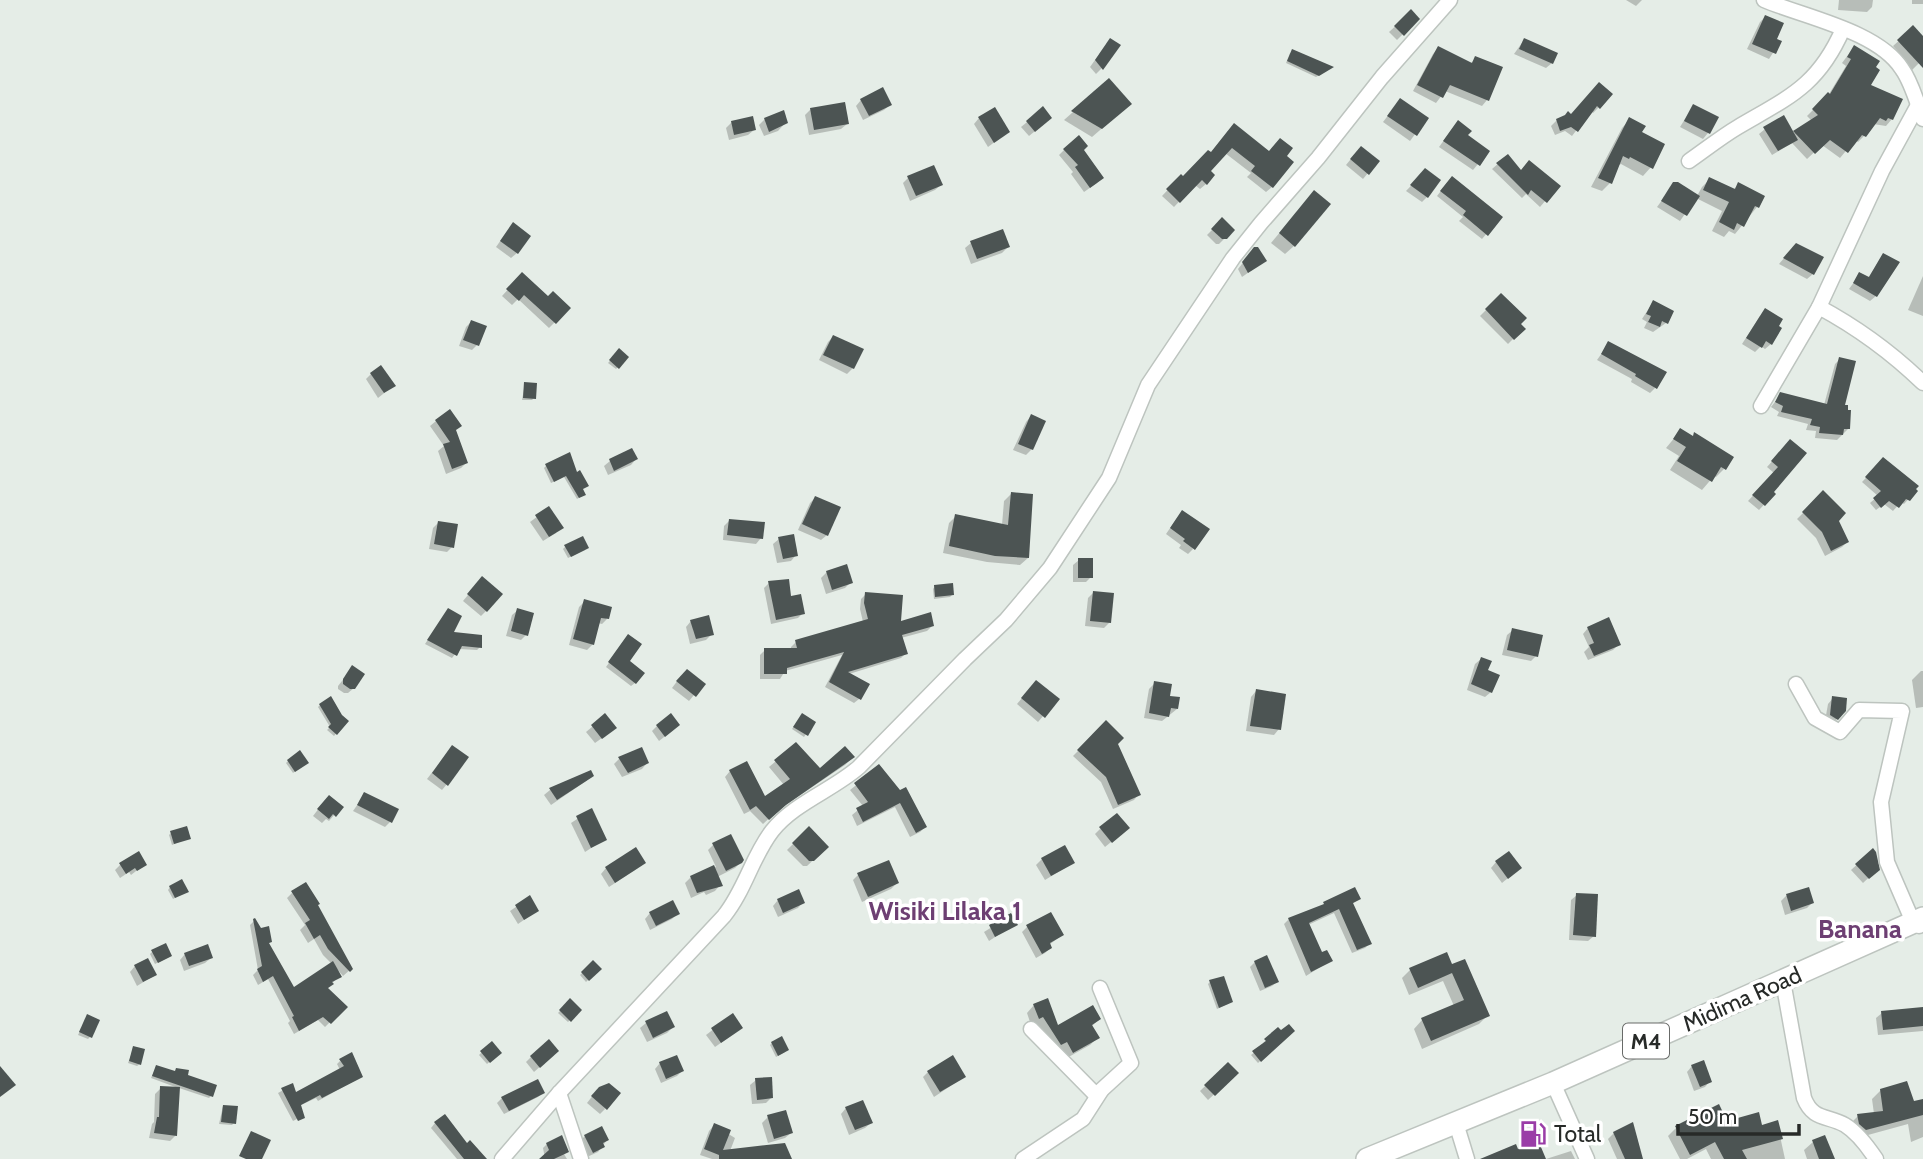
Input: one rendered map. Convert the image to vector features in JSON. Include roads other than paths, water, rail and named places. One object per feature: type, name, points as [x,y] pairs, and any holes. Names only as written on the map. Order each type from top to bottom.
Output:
[{"type":"main road","name":"Midima Road","points":[[1367,1159],[1553,1083],[1920,923]]},
{"type":"street","points":[[502,1159],[559,1093],[724,915],[736,900],[758,853],[773,830],[789,815],[859,767],[1032,592],[1094,504],[1109,478],[1147,385],[1233,258],[1382,77],[1450,0]]},
{"type":"street","points":[[1761,406],[1819,306],[1882,171],[1920,112],[1903,70],[1891,54],[1871,41],[1786,4],[1764,0]]},
{"type":"street","points":[[1689,161],[1735,128],[1798,92],[1829,58],[1843,29]]},
{"type":"street","points":[[1819,306],[1853,325],[1896,356],[1923,383]]},
{"type":"street","points":[[1796,684],[1815,718],[1840,732],[1859,710],[1902,711],[1881,802],[1887,862],[1920,923]]},
{"type":"street","points":[[1783,981],[1808,1109],[1845,1125],[1863,1141],[1876,1159]]},
{"type":"street","points":[[1031,1029],[1096,1095],[1131,1063],[1100,988]]},
{"type":"street","points":[[1553,1083],[1587,1159]]},
{"type":"street","points":[[1023,1159],[1083,1119],[1101,1091]]},
{"type":"street","points":[[559,1093],[581,1159]]},
{"type":"street","points":[[1456,1123],[1467,1159]]},
{"type":"place","name":"Total","points":[[1533,1134]]},
{"type":"district","name":"Wisiki Lilaka 1","points":[[945,911]]},
{"type":"district","name":"Banana","points":[[1860,929]]}]
